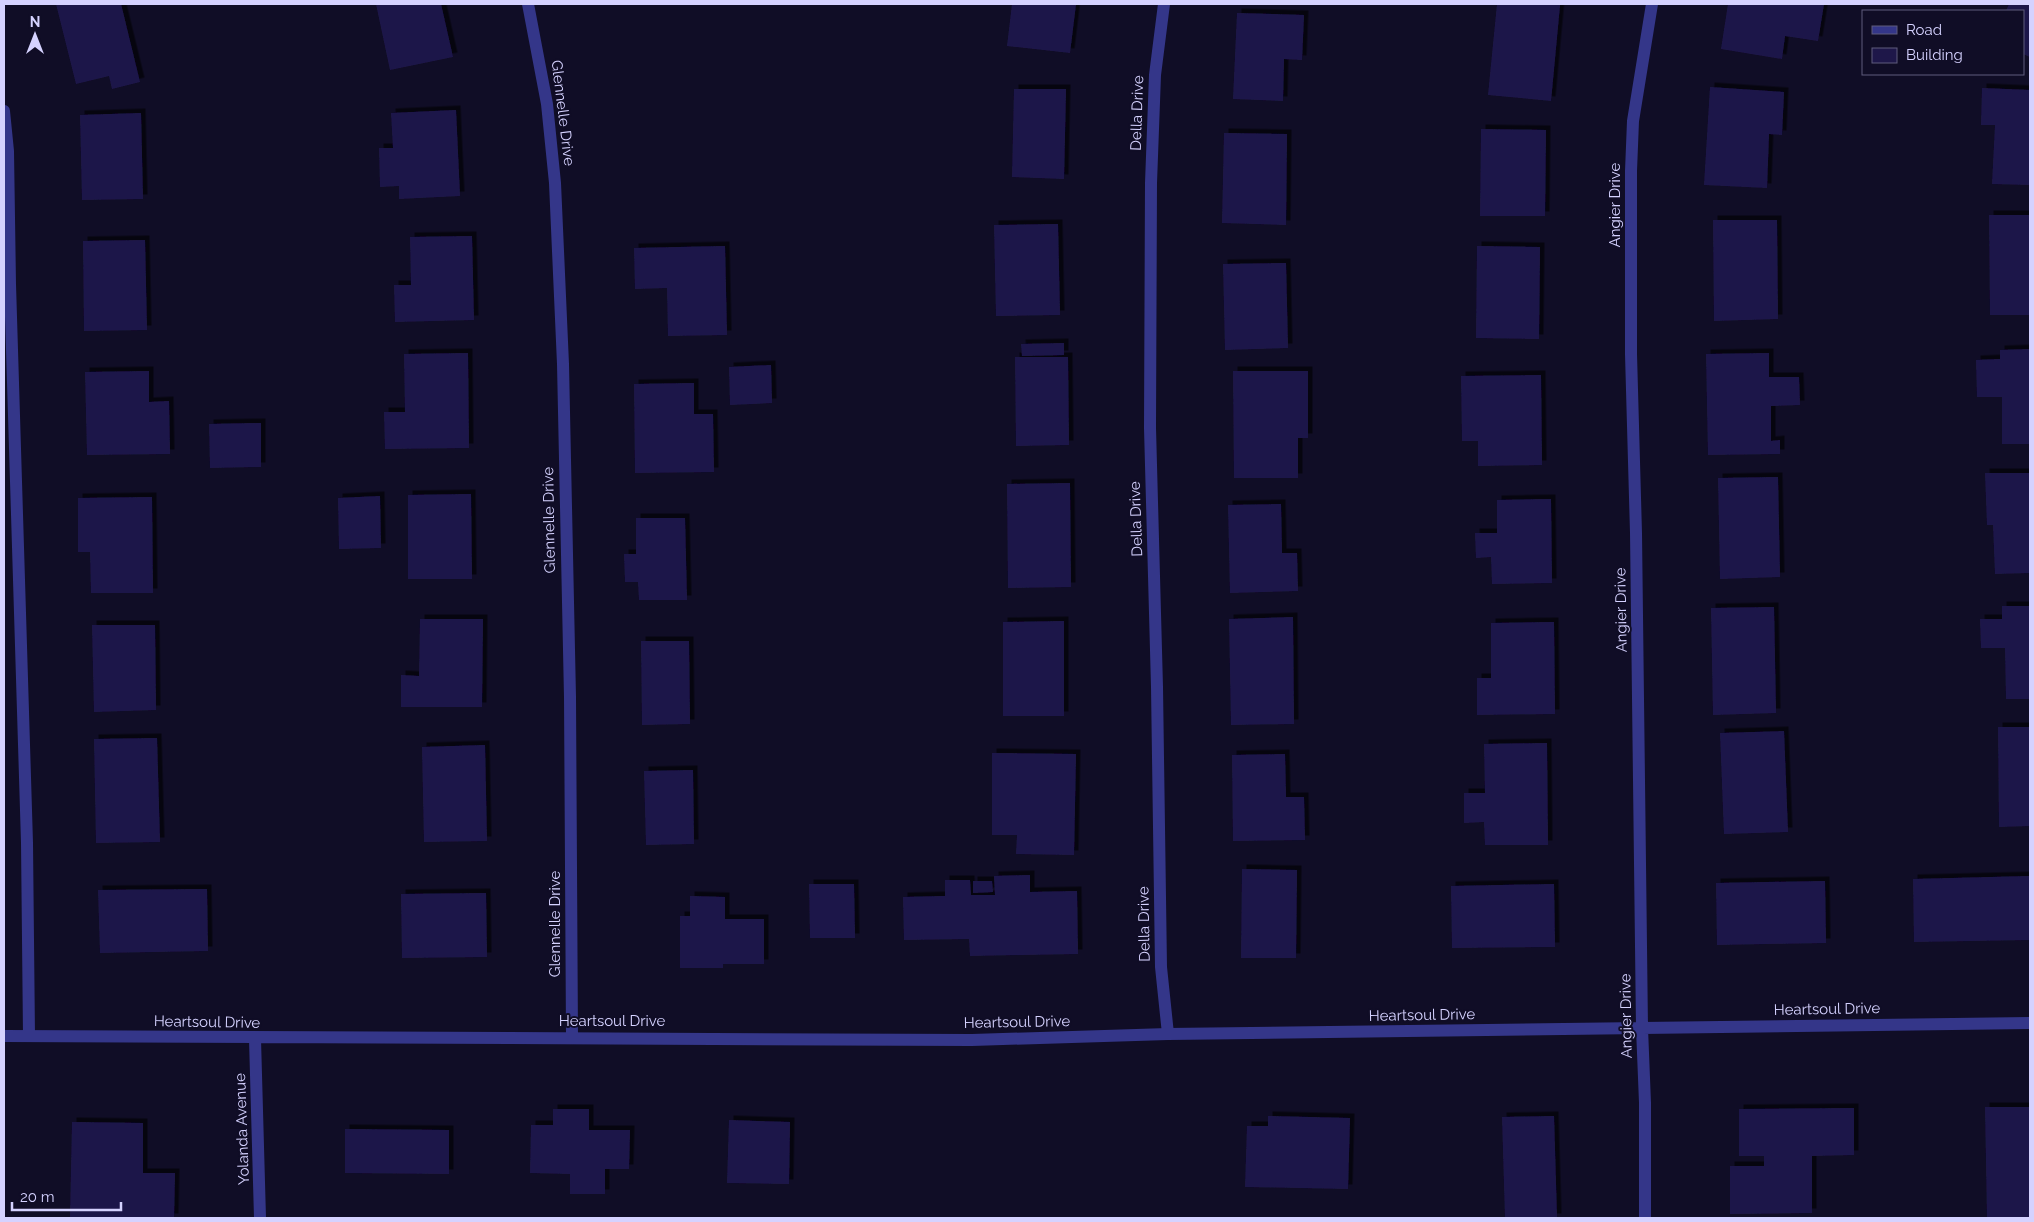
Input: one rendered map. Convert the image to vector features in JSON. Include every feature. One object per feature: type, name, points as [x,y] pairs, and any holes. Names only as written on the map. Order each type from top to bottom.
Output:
[{"type":"street","name":"Glennelle Drive","points":[[528,4],[547,104],[555,183],[562,345],[570,697],[572,1037]]},
{"type":"street","name":"Della Drive","points":[[1164,4],[1154,75],[1151,183],[1150,428],[1157,687],[1161,967],[1168,1034]]},
{"type":"street","name":"Angier Drive","points":[[1645,1218],[1645,1103],[1642,1028],[1636,533],[1631,354],[1631,171],[1633,121],[1652,4]]},
{"type":"street","points":[[4,111],[8,151],[10,284],[27,833],[29,1036]]},
{"type":"street","name":"Heartsoul Drive","points":[[4,1036],[972,1040],[1168,1034],[2030,1023]]},
{"type":"street","name":"Yolanda Avenue","points":[[255,1038],[260,1218]]},
{"type":"building","points":[[56,4],[121,4],[140,82],[112,89],[109,76],[76,84]]},
{"type":"building","points":[[376,4],[441,4],[453,57],[390,70]]},
{"type":"building","points":[[1012,4],[1076,4],[1070,53],[1007,46]]},
{"type":"building","points":[[1497,4],[1560,5],[1551,101],[1488,95]]},
{"type":"building","points":[[1728,4],[1824,4],[1818,41],[1785,36],[1782,59],[1721,49]]},
{"type":"building","points":[[2009,4],[2030,4],[2030,57],[2024,54],[2024,10],[2006,10]]},
{"type":"building","points":[[1237,13],[1304,15],[1302,60],[1284,59],[1283,101],[1233,99]]},
{"type":"building","points":[[1710,87],[1784,92],[1782,135],[1769,134],[1767,188],[1704,185]]},
{"type":"building","points":[[1982,88],[2030,90],[2030,185],[1992,184],[1995,125],[1981,125]]},
{"type":"building","points":[[1014,89],[1066,89],[1064,179],[1012,177]]},
{"type":"building","points":[[456,110],[460,196],[399,199],[399,186],[380,187],[379,148],[393,148],[391,113]]},
{"type":"building","points":[[141,113],[143,199],[82,200],[80,115]]},
{"type":"building","points":[[1481,129],[1546,130],[1545,216],[1480,216]]},
{"type":"building","points":[[1224,133],[1287,134],[1286,225],[1222,223]]},
{"type":"building","points":[[1989,215],[2030,215],[2030,315],[1990,315]]},
{"type":"building","points":[[1713,220],[1777,220],[1778,319],[1714,321]]},
{"type":"building","points":[[1058,224],[1060,315],[996,316],[994,225]]},
{"type":"building","points":[[472,236],[474,320],[395,322],[394,285],[411,285],[410,237]]},
{"type":"building","points":[[145,240],[147,330],[84,331],[83,241]]},
{"type":"building","points":[[725,246],[727,335],[668,336],[667,288],[635,289],[634,248]]},
{"type":"building","points":[[1477,246],[1540,247],[1539,339],[1476,338]]},
{"type":"building","points":[[1286,263],[1288,348],[1225,350],[1223,264]]},
{"type":"building","points":[[1064,343],[1064,355],[1022,356],[1021,344]]},
{"type":"building","points":[[2030,349],[2030,444],[2002,444],[2002,397],[1977,397],[1976,360],[2000,359],[2000,350]]},
{"type":"building","points":[[468,353],[469,448],[385,449],[384,412],[405,412],[404,354]]},
{"type":"building","points":[[1769,353],[1769,377],[1799,377],[1800,405],[1771,406],[1771,441],[1780,440],[1780,454],[1708,455],[1706,354]]},
{"type":"building","points":[[1015,357],[1068,357],[1069,445],[1016,446]]},
{"type":"building","points":[[771,365],[772,403],[730,405],[729,367]]},
{"type":"building","points":[[149,371],[149,402],[169,401],[170,454],[87,455],[85,372]]},
{"type":"building","points":[[1233,371],[1308,371],[1308,438],[1298,438],[1298,478],[1234,478]]},
{"type":"building","points":[[1541,375],[1542,465],[1478,466],[1478,441],[1462,441],[1461,376]]},
{"type":"building","points":[[694,383],[694,414],[713,414],[714,472],[635,473],[634,384]]},
{"type":"building","points":[[261,423],[261,467],[210,468],[209,424]]},
{"type":"building","points":[[1985,473],[2030,473],[2030,573],[1995,574],[1993,525],[1987,525]]},
{"type":"building","points":[[1778,477],[1780,577],[1720,579],[1718,478]]},
{"type":"building","points":[[1070,483],[1071,587],[1008,588],[1007,484]]},
{"type":"building","points":[[471,494],[472,579],[408,579],[408,495]]},
{"type":"building","points":[[380,496],[381,548],[339,549],[338,498]]},
{"type":"building","points":[[152,497],[153,593],[91,593],[90,552],[78,552],[78,498]]},
{"type":"building","points":[[1551,499],[1552,583],[1492,584],[1491,557],[1476,558],[1475,533],[1497,533],[1497,500]]},
{"type":"building","points":[[1281,504],[1282,553],[1297,553],[1298,591],[1230,593],[1228,505]]},
{"type":"building","points":[[636,518],[685,518],[687,600],[639,600],[638,582],[625,582],[624,554],[636,554]]},
{"type":"building","points":[[2002,606],[2030,606],[2030,699],[2006,699],[2005,648],[1981,648],[1980,619],[2002,619]]},
{"type":"building","points":[[1774,607],[1776,713],[1713,715],[1711,608]]},
{"type":"building","points":[[1293,617],[1294,724],[1231,725],[1229,619]]},
{"type":"building","points":[[420,619],[483,619],[482,707],[401,707],[401,675],[419,676]]},
{"type":"building","points":[[1064,621],[1064,716],[1003,716],[1003,622]]},
{"type":"building","points":[[1554,622],[1555,714],[1477,715],[1477,678],[1491,678],[1491,623]]},
{"type":"building","points":[[92,625],[155,625],[156,710],[94,712]]},
{"type":"building","points":[[641,641],[689,641],[690,724],[642,725]]},
{"type":"building","points":[[1998,727],[2030,727],[2030,826],[1999,827]]},
{"type":"building","points":[[1784,731],[1788,832],[1724,834],[1720,733]]},
{"type":"building","points":[[157,738],[160,842],[96,843],[94,739]]},
{"type":"building","points":[[1547,743],[1548,845],[1485,845],[1484,822],[1464,823],[1464,793],[1485,793],[1484,744]]},
{"type":"building","points":[[485,745],[487,841],[424,842],[422,747]]},
{"type":"building","points":[[992,753],[1076,754],[1074,855],[1016,854],[1017,835],[992,835]]},
{"type":"building","points":[[1285,754],[1286,797],[1304,797],[1305,840],[1233,841],[1232,755]]},
{"type":"building","points":[[693,770],[694,844],[646,845],[644,771]]},
{"type":"building","points":[[1242,869],[1297,870],[1296,958],[1241,958]]},
{"type":"building","points":[[1030,875],[1030,892],[1077,891],[1078,954],[970,956],[969,939],[904,940],[903,897],[945,896],[945,880],[970,880],[971,895],[995,895],[994,876]]},
{"type":"building","points":[[2030,876],[2030,940],[1914,942],[1913,879]]},
{"type":"building","points":[[973,881],[992,881],[993,892],[973,893]]},
{"type":"building","points":[[1825,881],[1826,943],[1717,945],[1716,883]]},
{"type":"building","points":[[809,884],[854,884],[855,938],[810,938]]},
{"type":"building","points":[[1554,884],[1555,947],[1452,948],[1451,886]]},
{"type":"building","points":[[207,889],[208,951],[100,953],[98,890]]},
{"type":"building","points":[[486,893],[487,957],[402,958],[401,894]]},
{"type":"building","points":[[690,896],[725,897],[725,919],[764,919],[764,964],[723,964],[723,968],[680,968],[680,916],[690,916]]},
{"type":"building","points":[[1985,1107],[2030,1107],[2030,1218],[1987,1218]]},
{"type":"building","points":[[1854,1108],[1854,1155],[1812,1156],[1812,1213],[1730,1214],[1730,1166],[1764,1166],[1764,1156],[1739,1156],[1739,1109]]},
{"type":"building","points":[[553,1109],[589,1109],[589,1130],[630,1130],[629,1169],[605,1169],[605,1194],[570,1194],[570,1174],[530,1173],[531,1125],[553,1125]]},
{"type":"building","points":[[1268,1116],[1350,1118],[1348,1189],[1245,1187],[1247,1126],[1268,1126]]},
{"type":"building","points":[[1554,1116],[1557,1218],[1505,1218],[1502,1117]]},
{"type":"building","points":[[729,1120],[790,1122],[789,1184],[727,1183]]},
{"type":"building","points":[[72,1122],[143,1123],[143,1173],[175,1173],[174,1218],[70,1217]]},
{"type":"building","points":[[345,1129],[449,1130],[449,1174],[345,1173]]}]
